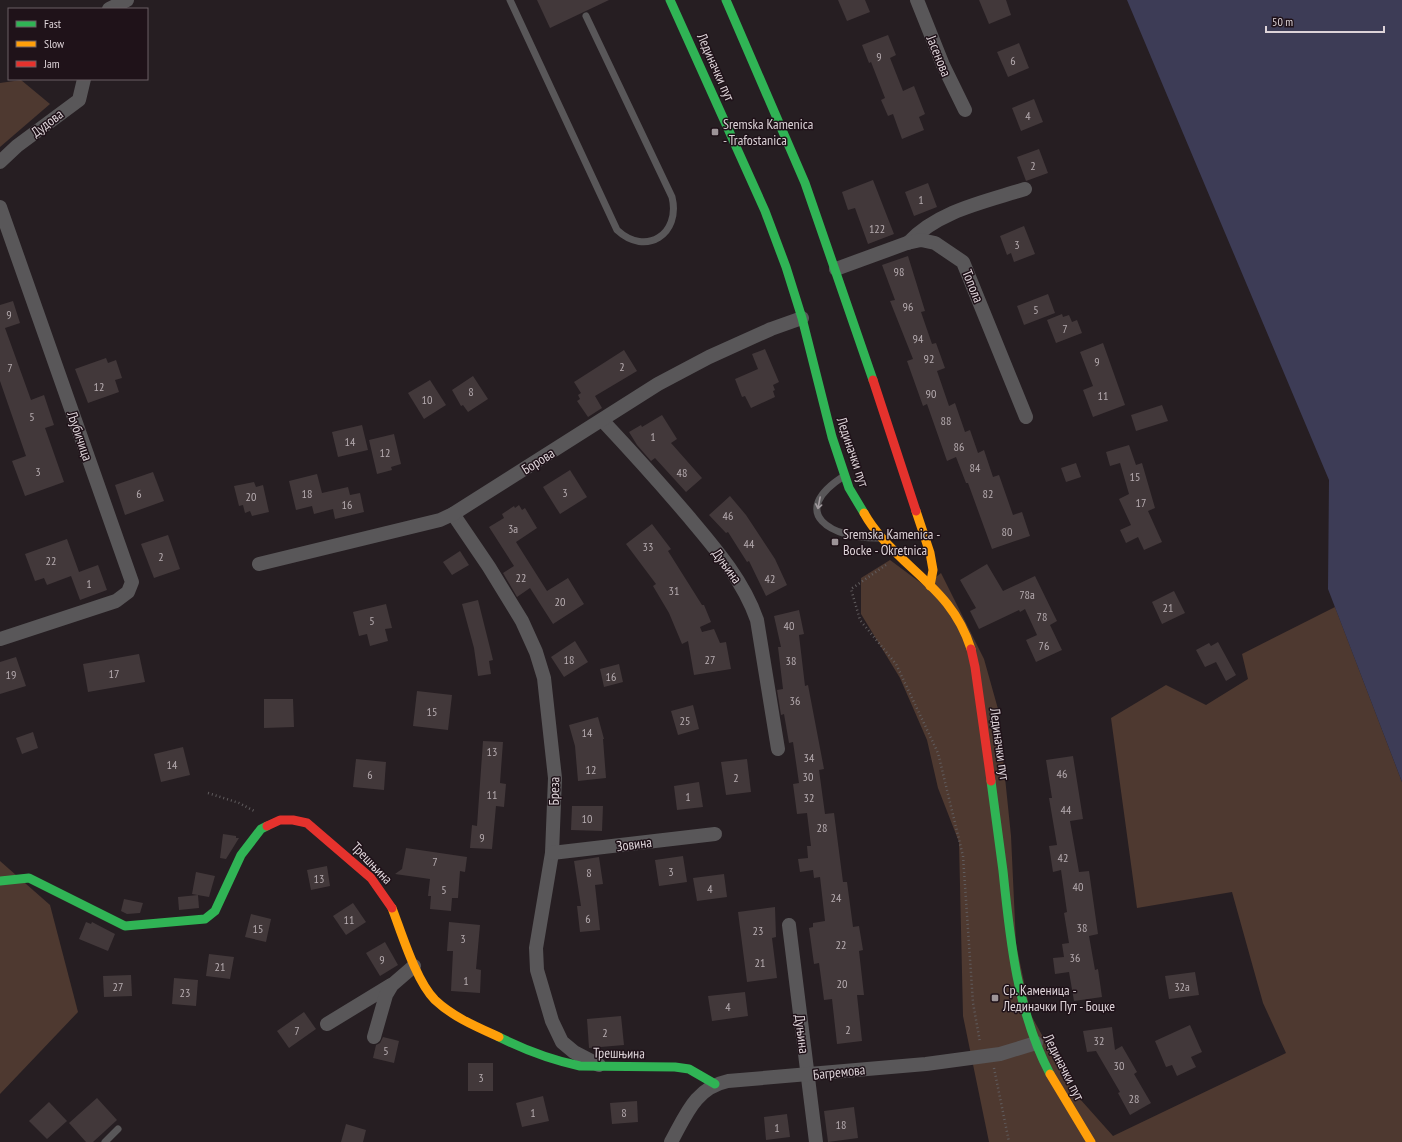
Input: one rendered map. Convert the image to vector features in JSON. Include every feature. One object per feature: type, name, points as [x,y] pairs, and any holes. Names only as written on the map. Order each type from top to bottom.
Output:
[{"type":"street","points":[[111,8],[127,0]]},
{"type":"street","name":"Лединачки пут","points":[[670,0],[765,211],[786,267],[802,318],[832,437],[844,476],[856,501],[882,538],[953,609],[967,635],[972,650],[1000,847],[1012,951],[1023,1008],[1036,1043],[1064,1100],[1092,1142]]},
{"type":"street","points":[[726,0],[805,183],[836,269],[930,553],[933,570],[930,586]]},
{"type":"street","name":"Јасенова","points":[[917,0],[942,65],[965,110]]},
{"type":"street","name":"Дудова","points":[[0,162],[17,146],[79,100],[84,80]]},
{"type":"street","points":[[907,243],[919,231],[940,218],[968,207],[1025,189]]},
{"type":"street","name":"Љубичица","points":[[0,207],[132,582],[128,592],[116,601],[0,639]]},
{"type":"street","name":"Топола","points":[[836,269],[907,243],[921,240],[935,243],[963,262],[1026,417]]},
{"type":"street","name":"Борова","points":[[259,564],[440,520],[454,514],[658,384],[708,357],[771,329],[802,318]]},
{"type":"street","name":"Дуњина","points":[[602,420],[706,537],[740,582],[751,602],[758,626],[778,749]]},
{"type":"street","name":"Бреза","points":[[454,514],[522,621],[536,652],[544,678],[555,778],[552,853],[536,948],[537,970],[552,1021],[562,1042],[574,1052],[601,1066]]},
{"type":"street","name":"Трешњина","points":[[0,881],[29,878],[125,926],[205,919],[215,911],[241,856],[260,829],[280,820],[293,820],[307,823],[331,842],[371,878],[390,904],[414,966],[434,999],[447,1010],[525,1050],[580,1066],[675,1068],[689,1070],[715,1084]]},
{"type":"street","name":"Зовина","points":[[552,853],[715,834]]},
{"type":"street","name":"Дуњина","points":[[789,925],[816,1142]]},
{"type":"street","points":[[326,1024],[392,985],[414,966]]},
{"type":"street","points":[[374,1037],[386,996],[392,985]]},
{"type":"street","name":"Багремова","points":[[671,1142],[689,1109],[704,1091],[715,1084],[728,1081],[808,1075],[987,1056],[1036,1043]]},
{"type":"lane","points":[[510,0],[617,230],[625,237],[635,241],[645,242],[654,240],[670,227],[674,217],[672,197],[586,16]]},
{"type":"lane","points":[[844,476],[832,483],[821,495],[818,504],[818,513],[823,524],[832,530],[854,537],[882,538]]},
{"type":"lane","points":[[105,1142],[118,1129]]},
{"type":"path","points":[[900,555],[851,588],[860,620],[896,664],[938,753],[963,856],[973,1004],[1010,1142]]},
{"type":"path","points":[[208,793],[239,803],[258,813],[271,824]]},
{"type":"shaded area","points":[[21,80],[50,104],[0,147],[0,83]]},
{"type":"shaded area","points":[[890,560],[925,586],[941,573],[984,659],[998,709],[1011,836],[1016,944],[1031,1015],[1072,1090],[1113,1136],[1286,1053],[1263,1003],[1232,892],[1137,908],[1111,718],[1166,685],[1206,705],[1248,679],[1242,654],[1335,607],[1402,782],[1402,1142],[989,1142],[963,1016],[959,842],[938,788],[927,740],[900,678],[861,614],[861,578]]},
{"type":"shaded area","points":[[0,861],[50,905],[78,1012],[0,1094]]},
{"type":"water","points":[[1127,0],[1402,0],[1402,782],[1328,589],[1329,480]]},
{"type":"building","points":[[537,0],[609,0],[550,28]]},
{"type":"building","points":[[838,0],[865,0],[870,12],[847,21]]},
{"type":"building","points":[[979,0],[1006,0],[1011,15],[989,24]]},
{"type":"building","points":[[888,35],[896,55],[890,58],[903,91],[914,86],[925,114],[919,117],[924,130],[902,139],[893,114],[888,116],[881,100],[885,98],[871,62],[869,63],[862,45]]},
{"type":"building","points":[[1019,43],[1029,68],[1008,77],[997,52]]},
{"type":"building","points":[[1034,99],[1043,122],[1021,131],[1012,108]]},
{"type":"building","points":[[1039,149],[1048,173],[1026,181],[1017,157]]},
{"type":"building","points":[[873,180],[894,234],[868,244],[855,208],[848,210],[842,192]]},
{"type":"building","points":[[928,183],[937,207],[914,216],[905,192]]},
{"type":"building","points":[[1024,226],[1035,254],[1014,262],[1011,253],[1007,255],[1000,236]]},
{"type":"building","points":[[908,256],[925,311],[921,312],[932,344],[936,343],[945,368],[937,371],[949,406],[955,403],[965,432],[970,430],[978,453],[984,450],[993,477],[999,475],[1013,515],[1022,512],[1030,536],[992,549],[968,483],[966,483],[956,457],[947,461],[927,404],[923,406],[907,361],[913,359],[890,301],[895,300],[882,265]]},
{"type":"building","points":[[1048,294],[1055,313],[1024,325],[1017,306]]},
{"type":"building","points":[[13,301],[20,323],[5,328],[31,400],[44,395],[54,425],[45,428],[64,482],[25,496],[12,461],[26,456],[0,381],[0,305]]},
{"type":"building","points":[[1062,314],[1063,317],[1069,315],[1072,322],[1077,320],[1082,333],[1056,343],[1047,320]]},
{"type":"building","points":[[1103,343],[1125,405],[1093,417],[1083,390],[1093,386],[1080,352]]},
{"type":"building","points":[[765,349],[779,382],[773,385],[775,397],[751,408],[745,396],[742,397],[735,379],[758,369],[752,354]]},
{"type":"building","points":[[624,350],[637,371],[595,396],[602,408],[588,417],[577,401],[580,399],[578,395],[581,393],[574,382]]},
{"type":"building","points":[[106,358],[108,363],[116,360],[122,378],[115,380],[119,392],[88,403],[75,369]]},
{"type":"building","points":[[473,376],[488,399],[468,412],[463,405],[461,406],[452,390]]},
{"type":"building","points":[[430,380],[446,405],[424,419],[408,393]]},
{"type":"building","points":[[1162,405],[1168,421],[1136,431],[1131,415]]},
{"type":"building","points":[[662,415],[677,439],[671,443],[702,478],[686,492],[655,458],[651,461],[637,445],[629,432],[641,425],[642,427]]},
{"type":"building","points":[[362,425],[368,450],[338,457],[332,432]]},
{"type":"building","points":[[394,434],[401,464],[391,467],[392,470],[377,474],[369,440]]},
{"type":"building","points":[[1129,445],[1136,465],[1142,463],[1155,508],[1148,511],[1162,542],[1144,550],[1138,537],[1126,543],[1120,530],[1131,525],[1119,499],[1129,494],[1120,463],[1110,466],[1106,452]]},
{"type":"building","points":[[1076,463],[1081,477],[1066,482],[1061,468]]},
{"type":"building","points":[[570,470],[587,497],[560,514],[543,487]]},
{"type":"building","points":[[153,472],[164,501],[125,515],[115,485]]},
{"type":"building","points":[[317,474],[322,493],[348,487],[350,495],[360,493],[364,512],[335,519],[333,509],[314,514],[312,506],[296,510],[289,481]]},
{"type":"building","points":[[254,482],[256,487],[263,485],[269,512],[252,516],[250,511],[245,513],[243,505],[239,506],[234,486]]},
{"type":"building","points":[[730,496],[746,515],[775,559],[787,585],[766,596],[749,561],[747,562],[728,532],[726,533],[709,515]]},
{"type":"building","points":[[519,505],[522,510],[525,508],[537,528],[516,542],[547,591],[568,578],[584,604],[553,624],[530,588],[517,597],[503,573],[514,566],[489,527],[504,518],[502,514],[514,506],[515,508]]},
{"type":"building","points":[[652,524],[671,549],[668,551],[702,605],[704,605],[711,622],[700,627],[702,632],[714,629],[720,643],[726,642],[731,669],[694,675],[688,641],[682,644],[669,613],[653,586],[656,584],[626,544]]},
{"type":"building","points":[[168,535],[180,569],[154,578],[141,544]]},
{"type":"building","points":[[67,539],[79,572],[98,565],[107,590],[80,600],[71,576],[47,585],[44,578],[35,581],[25,554]]},
{"type":"building","points":[[460,551],[469,565],[452,575],[443,562]]},
{"type":"building","points":[[987,564],[1003,591],[1035,576],[1057,621],[1050,625],[1062,650],[1036,662],[1026,640],[1037,635],[1025,609],[1020,612],[1019,610],[979,629],[970,611],[976,608],[960,580]]},
{"type":"building","points":[[1174,591],[1185,613],[1162,624],[1152,602]]},
{"type":"building","points":[[478,600],[493,660],[489,661],[491,674],[478,676],[474,648],[462,604]]},
{"type":"building","points":[[386,604],[392,628],[385,629],[388,641],[370,646],[367,634],[359,636],[353,612]]},
{"type":"building","points":[[799,610],[804,634],[799,635],[805,686],[808,685],[824,769],[819,770],[825,814],[834,813],[843,882],[847,882],[853,927],[859,926],[863,950],[859,951],[864,995],[857,995],[862,1041],[837,1044],[832,999],[824,1000],[819,963],[814,964],[809,928],[813,927],[813,923],[825,921],[820,877],[814,878],[813,870],[800,872],[798,859],[808,858],[807,846],[811,846],[807,813],[797,814],[793,784],[799,783],[793,742],[789,743],[784,714],[781,715],[777,690],[783,689],[778,647],[781,647],[774,616]]},
{"type":"building","points":[[575,641],[588,662],[564,677],[551,657]]},
{"type":"building","points":[[1218,642],[1236,675],[1226,681],[1216,662],[1205,667],[1196,650],[1209,643],[1211,646]]},
{"type":"building","points":[[139,654],[145,682],[88,692],[83,664]]},
{"type":"building","points":[[16,657],[26,686],[0,694],[0,662]]},
{"type":"building","points":[[619,664],[623,682],[604,687],[600,669]]},
{"type":"building","points":[[417,691],[452,695],[448,730],[413,726]]},
{"type":"building","points":[[264,699],[293,699],[294,727],[264,728]]},
{"type":"building","points":[[693,705],[699,729],[678,735],[671,711]]},
{"type":"building","points":[[598,717],[604,739],[606,778],[578,781],[575,746],[569,725]]},
{"type":"building","points":[[33,732],[38,748],[22,754],[16,738]]},
{"type":"building","points":[[483,741],[503,742],[500,783],[506,784],[504,807],[496,806],[492,849],[470,848],[472,825],[477,826]]},
{"type":"building","points":[[183,747],[190,775],[161,782],[154,754]]},
{"type":"building","points":[[1073,756],[1083,819],[1070,821],[1079,872],[1089,871],[1098,934],[1089,936],[1095,970],[1098,969],[1102,997],[1074,1001],[1069,972],[1055,974],[1053,958],[1064,957],[1062,944],[1069,943],[1064,913],[1067,912],[1061,870],[1053,872],[1049,846],[1057,845],[1049,798],[1052,798],[1046,760]]},
{"type":"building","points":[[356,759],[386,762],[384,790],[353,787]]},
{"type":"building","points":[[747,759],[751,792],[726,795],[721,762]]},
{"type":"building","points":[[699,782],[703,807],[677,810],[674,786]]},
{"type":"building","points":[[572,806],[603,806],[602,831],[571,830]]},
{"type":"building","points":[[223,834],[236,836],[236,838],[239,838],[226,859],[220,858]]},
{"type":"building","points":[[406,848],[467,857],[465,872],[460,871],[458,898],[452,898],[451,911],[430,909],[431,896],[428,896],[430,879],[395,874],[402,869]]},
{"type":"building","points":[[683,856],[687,882],[659,886],[655,860]]},
{"type":"building","points":[[599,857],[603,884],[595,885],[600,930],[580,932],[577,906],[581,906],[574,861]]},
{"type":"building","points":[[327,866],[330,886],[311,890],[307,870]]},
{"type":"building","points":[[196,872],[215,876],[209,897],[192,894]]},
{"type":"building","points":[[724,874],[727,897],[697,901],[693,878]]},
{"type":"building","points":[[198,895],[199,908],[179,910],[178,897]]},
{"type":"building","points":[[124,899],[143,903],[140,913],[127,914],[121,911]]},
{"type":"building","points":[[353,903],[366,922],[346,935],[333,916]]},
{"type":"building","points":[[775,907],[776,937],[772,938],[777,978],[747,982],[738,912]]},
{"type":"building","points":[[251,914],[271,919],[266,942],[245,937]]},
{"type":"building","points":[[86,922],[91,924],[92,922],[115,934],[108,951],[79,939]]},
{"type":"building","points":[[449,922],[480,925],[476,969],[481,970],[480,993],[451,991],[453,951],[447,951]]},
{"type":"building","points":[[385,942],[398,965],[380,976],[366,953]]},
{"type":"building","points":[[209,954],[234,957],[230,979],[206,976]]},
{"type":"building","points":[[1195,972],[1199,995],[1169,999],[1165,976]]},
{"type":"building","points":[[131,975],[132,996],[104,997],[103,976]]},
{"type":"building","points":[[174,978],[198,980],[196,1006],[172,1004]]},
{"type":"building","points":[[745,992],[748,1016],[712,1021],[708,996]]},
{"type":"building","points":[[304,1012],[316,1029],[289,1048],[277,1031]]},
{"type":"building","points":[[621,1016],[624,1045],[589,1048],[587,1019]]},
{"type":"building","points":[[1190,1025],[1202,1052],[1191,1057],[1196,1067],[1177,1076],[1172,1065],[1166,1067],[1155,1041]]},
{"type":"building","points":[[1112,1027],[1115,1050],[1122,1046],[1137,1072],[1134,1074],[1151,1103],[1130,1115],[1118,1093],[1120,1092],[1096,1051],[1087,1052],[1083,1031]]},
{"type":"building","points":[[383,1037],[399,1041],[394,1063],[373,1058],[376,1045],[380,1043]]},
{"type":"building","points":[[468,1063],[493,1063],[493,1091],[468,1091]]},
{"type":"building","points":[[543,1096],[549,1121],[522,1127],[516,1103]]},
{"type":"building","points":[[97,1098],[117,1120],[93,1142],[86,1142],[69,1123]]},
{"type":"building","points":[[637,1101],[638,1122],[612,1124],[610,1103]]},
{"type":"building","points":[[49,1102],[67,1121],[47,1139],[29,1121]]},
{"type":"building","points":[[854,1107],[858,1138],[828,1142],[824,1111]]},
{"type":"building","points":[[787,1114],[790,1137],[766,1140],[764,1117]]},
{"type":"building","points":[[346,1124],[366,1130],[363,1142],[341,1142]]},
{"type":"traffic: fast","points":[[670,0],[765,211],[786,267],[802,318],[832,437],[849,488],[864,513]]},
{"type":"traffic: fast","points":[[726,0],[805,183],[873,380]]},
{"type":"traffic: fast","points":[[991,781],[1012,949],[1022,1000],[1039,1050],[1050,1074]]},
{"type":"traffic: fast","points":[[0,881],[29,878],[125,926],[205,919],[215,911],[241,855],[261,829],[267,826]]},
{"type":"traffic: fast","points":[[499,1037],[539,1054],[580,1066],[675,1067],[689,1069],[715,1084]]},
{"type":"traffic: slow","points":[[916,511],[930,553],[933,570],[930,586]]},
{"type":"traffic: slow","points":[[864,513],[882,538],[944,600],[955,614],[964,630],[971,649]]},
{"type":"traffic: slow","points":[[392,908],[405,944],[428,992],[435,1000],[457,1017],[499,1037]]},
{"type":"traffic: slow","points":[[1050,1074],[1091,1142]]},
{"type":"traffic: jam","points":[[873,380],[916,511]]},
{"type":"traffic: jam","points":[[971,649],[975,667],[991,781]]},
{"type":"traffic: jam","points":[[267,826],[280,820],[293,820],[307,823],[371,878],[392,908]]},
{"type":"place","name":"Sremska Kamenica - Trafostanica","points":[[715,132]]},
{"type":"place","name":"Sremska Kamenica - Bocke - Okretnica","points":[[835,542]]},
{"type":"place","name":"Ср. Каменица - Лединачки Пут - Боцке","points":[[995,998]]}]
